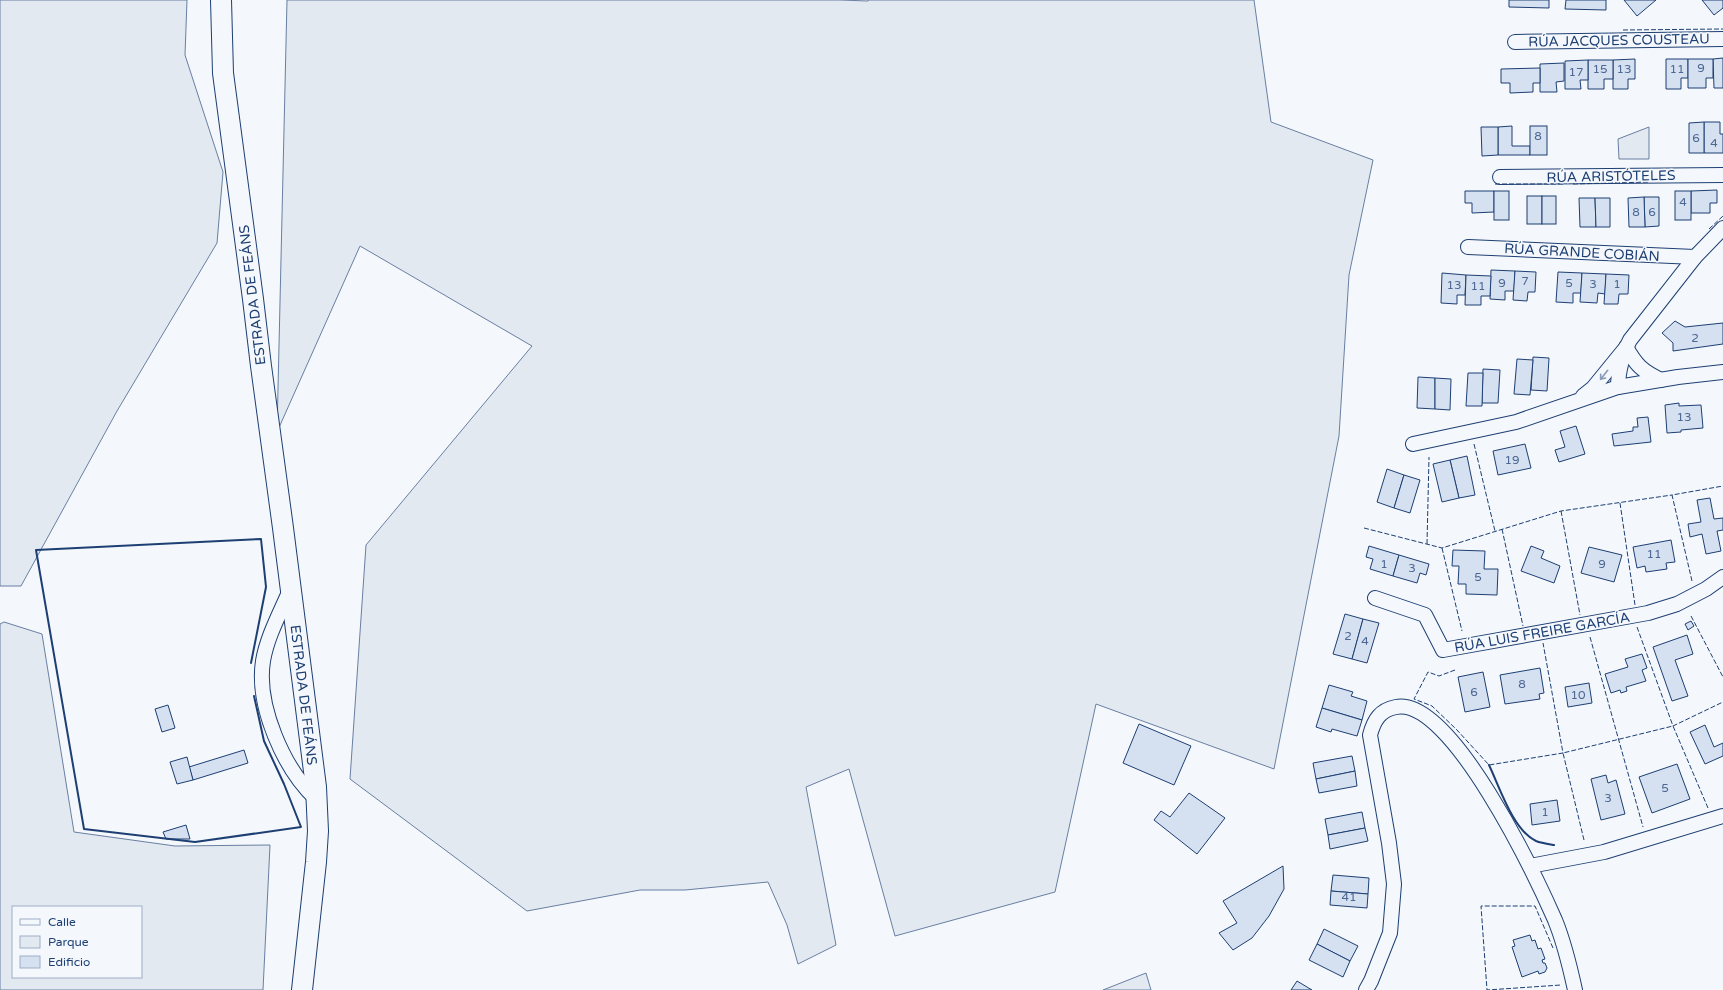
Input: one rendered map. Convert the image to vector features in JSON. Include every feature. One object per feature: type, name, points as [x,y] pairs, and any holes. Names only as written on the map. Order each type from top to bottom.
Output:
[{"type":"street","name":"ESTRADA DE FEÁNS","points":[[221,0],[223,73],[310,738],[316,799],[318,831],[316,862],[302,990]]},
{"type":"street","name":"RÚA JACQUES COUSTEAU","points":[[1515,42],[1723,39]]},
{"type":"street","name":"RÚA ARISTÓTELES","points":[[1500,177],[1723,175]]},
{"type":"street","points":[[1579,400],[1593,388],[1695,258],[1723,228]]},
{"type":"street","name":"RÚA GRANDE COBIÁN","points":[[1468,247],[1695,258]]},
{"type":"street","points":[[1626,347],[1634,360],[1646,373],[1661,380]]},
{"type":"street","points":[[1618,387],[1618,379],[1626,347]]},
{"type":"street","points":[[1413,444],[1516,422],[1618,387],[1723,372]]},
{"type":"street","name":"RÚA LUIS FREIRE GARCÍA","points":[[1375,598],[1425,615],[1443,650],[1648,613],[1677,604],[1706,589],[1723,577]]},
{"type":"street","name":"ESTRADA DE FEÁNS","points":[[291,590],[274,625],[264,660],[262,678],[270,723],[296,775],[306,790],[316,799]]},
{"type":"street","points":[[1366,990],[1372,981],[1390,933],[1394,884],[1389,842],[1370,735],[1373,724],[1380,713],[1389,708],[1400,706],[1413,708],[1426,714],[1448,736],[1482,780],[1530,866],[1556,921],[1569,964],[1574,990]]},
{"type":"street","points":[[1530,866],[1604,852],[1723,816]]},
{"type":"green space","points":[[0,0],[187,0],[185,55],[223,172],[217,243],[117,411],[21,586],[0,586]]},
{"type":"green space","points":[[287,0],[1254,0],[1271,122],[1373,160],[1349,275],[1339,436],[1274,769],[1096,704],[1055,892],[895,936],[849,769],[806,787],[836,945],[798,964],[787,925],[768,882],[685,890],[640,890],[527,911],[350,779],[366,545],[532,346],[360,246],[277,432]]},
{"type":"green space","points":[[1649,127],[1649,159],[1619,159],[1618,139]]},
{"type":"green space","points":[[4,622],[42,634],[74,832],[175,846],[270,845],[263,990],[0,990],[0,624]]},
{"type":"green space","points":[[1146,973],[1151,990],[1103,990]]},
{"type":"building","points":[[1509,0],[1549,0],[1549,8],[1509,7]]},
{"type":"building","points":[[1566,0],[1606,0],[1606,10],[1565,9]]},
{"type":"building","points":[[1624,0],[1656,0],[1637,16]]},
{"type":"building","points":[[1702,0],[1723,0],[1723,8],[1714,15]]},
{"type":"building","points":[[1723,58],[1723,88],[1714,88],[1713,59]]},
{"type":"building","points":[[1635,59],[1635,79],[1628,79],[1628,89],[1613,89],[1613,60]]},
{"type":"building","points":[[1666,59],[1688,59],[1688,78],[1681,78],[1681,89],[1666,89]]},
{"type":"building","points":[[1688,59],[1713,59],[1713,78],[1706,78],[1706,88],[1688,88]]},
{"type":"building","points":[[1588,60],[1613,60],[1613,79],[1604,79],[1604,89],[1588,89]]},
{"type":"building","points":[[1588,60],[1588,80],[1580,80],[1581,89],[1565,89],[1565,61]]},
{"type":"building","points":[[1564,63],[1564,81],[1556,82],[1557,92],[1540,92],[1540,64]]},
{"type":"building","points":[[1540,68],[1540,83],[1533,83],[1533,92],[1510,93],[1510,83],[1501,83],[1501,69]]},
{"type":"building","points":[[1704,122],[1720,122],[1720,134],[1723,134],[1723,153],[1704,153]]},
{"type":"building","points":[[1704,122],[1704,153],[1689,153],[1689,123]]},
{"type":"building","points":[[1512,126],[1512,146],[1530,146],[1530,155],[1498,155],[1498,127]]},
{"type":"building","points":[[1530,126],[1547,126],[1547,155],[1530,155]]},
{"type":"building","points":[[1481,127],[1498,127],[1498,155],[1482,156]]},
{"type":"building","points":[[1717,190],[1717,203],[1710,203],[1710,213],[1691,213],[1691,191]]},
{"type":"building","points":[[1465,191],[1494,191],[1494,212],[1472,213],[1472,203],[1465,203]]},
{"type":"building","points":[[1494,191],[1509,191],[1509,220],[1494,220]]},
{"type":"building","points":[[1675,191],[1691,191],[1691,220],[1675,220]]},
{"type":"building","points":[[1527,196],[1542,196],[1542,224],[1527,224]]},
{"type":"building","points":[[1542,196],[1556,196],[1556,224],[1542,224]]},
{"type":"building","points":[[1644,197],[1659,197],[1659,226],[1645,227]]},
{"type":"building","points":[[1644,197],[1645,227],[1629,227],[1628,198]]},
{"type":"building","points":[[1579,198],[1595,198],[1596,227],[1580,227]]},
{"type":"building","points":[[1595,198],[1610,198],[1610,227],[1596,227]]},
{"type":"building","points":[[1491,270],[1515,271],[1514,291],[1505,291],[1505,300],[1490,299]]},
{"type":"building","points":[[1515,271],[1536,272],[1535,292],[1528,292],[1527,301],[1513,300]]},
{"type":"building","points":[[1558,272],[1582,273],[1581,293],[1573,293],[1573,303],[1556,302]]},
{"type":"building","points":[[1442,273],[1466,275],[1465,295],[1457,295],[1457,304],[1441,303]]},
{"type":"building","points":[[1582,273],[1606,274],[1605,294],[1598,293],[1597,303],[1580,302]]},
{"type":"building","points":[[1606,274],[1629,275],[1628,294],[1619,294],[1618,304],[1604,304]]},
{"type":"building","points":[[1466,275],[1491,276],[1490,296],[1481,296],[1481,305],[1465,305]]},
{"type":"building","points":[[1675,321],[1685,327],[1723,323],[1723,344],[1673,351],[1673,343],[1662,333]]},
{"type":"building","points":[[1533,357],[1549,358],[1547,391],[1531,390]]},
{"type":"building","points":[[1517,359],[1533,360],[1530,395],[1514,394]]},
{"type":"building","points":[[1483,369],[1500,370],[1498,403],[1482,403]]},
{"type":"building","points":[[1468,373],[1483,373],[1482,406],[1466,406]]},
{"type":"building","points":[[1418,377],[1435,378],[1435,409],[1417,408]]},
{"type":"building","points":[[1435,378],[1451,379],[1450,410],[1435,409]]},
{"type":"building","points":[[1679,403],[1679,406],[1701,405],[1703,428],[1667,433],[1665,405]]},
{"type":"building","points":[[1648,417],[1651,442],[1614,446],[1612,434],[1633,431],[1633,427],[1638,427],[1637,418]]},
{"type":"building","points":[[1576,426],[1585,454],[1559,462],[1555,450],[1565,447],[1560,431]]},
{"type":"building","points":[[1525,444],[1531,468],[1498,475],[1493,451]]},
{"type":"building","points":[[1467,456],[1475,495],[1459,498],[1450,460]]},
{"type":"building","points":[[1450,460],[1459,498],[1442,502],[1433,464]]},
{"type":"building","points":[[1387,469],[1404,475],[1394,508],[1377,502]]},
{"type":"building","points":[[1404,475],[1420,480],[1410,513],[1394,508]]},
{"type":"building","points":[[1710,498],[1714,519],[1723,518],[1723,530],[1717,531],[1721,551],[1706,554],[1702,534],[1690,537],[1688,524],[1701,522],[1697,500]]},
{"type":"building","points":[[1671,540],[1675,562],[1666,563],[1667,569],[1646,572],[1645,566],[1637,568],[1633,547]]},
{"type":"building","points":[[1369,546],[1399,555],[1393,576],[1370,569],[1373,559],[1366,557]]},
{"type":"building","points":[[1531,546],[1544,551],[1541,558],[1560,566],[1554,583],[1521,571]]},
{"type":"building","points":[[1589,547],[1622,555],[1614,582],[1581,573]]},
{"type":"building","points":[[1453,550],[1485,551],[1484,569],[1498,569],[1497,595],[1466,594],[1466,584],[1458,584],[1459,566],[1452,566]]},
{"type":"building","points":[[1399,555],[1429,564],[1426,575],[1420,573],[1417,583],[1393,576]]},
{"type":"building","points":[[1345,614],[1363,619],[1352,659],[1333,654]]},
{"type":"building","points":[[1363,619],[1379,623],[1367,663],[1352,659]]},
{"type":"building","points":[[1691,621],[1694,626],[1688,630],[1685,624]]},
{"type":"building","points":[[1687,635],[1693,654],[1675,660],[1688,696],[1672,701],[1653,647]]},
{"type":"building","points":[[1642,654],[1647,668],[1642,670],[1646,681],[1626,687],[1627,691],[1621,693],[1620,690],[1611,693],[1605,674],[1628,667],[1625,659]]},
{"type":"building","points":[[1540,668],[1544,693],[1539,694],[1540,699],[1505,704],[1500,675]]},
{"type":"building","points":[[1483,672],[1490,707],[1465,712],[1458,677]]},
{"type":"building","points":[[1589,683],[1592,703],[1568,707],[1565,687]]},
{"type":"building","points":[[1329,685],[1353,692],[1351,696],[1367,701],[1362,720],[1322,708]]},
{"type":"building","points":[[168,705],[175,728],[162,732],[155,709]]},
{"type":"building","points":[[1322,708],[1362,720],[1357,736],[1332,729],[1331,732],[1316,727]]},
{"type":"building","points":[[1139,724],[1191,746],[1174,785],[1123,763]]},
{"type":"building","points":[[1705,725],[1714,747],[1723,743],[1723,756],[1705,764],[1690,732]]},
{"type":"building","points":[[244,750],[248,763],[193,780],[189,767]]},
{"type":"building","points":[[1352,756],[1355,771],[1316,779],[1313,763]]},
{"type":"building","points":[[187,757],[193,780],[177,784],[170,762]]},
{"type":"building","points":[[1677,764],[1690,799],[1652,813],[1639,777]]},
{"type":"building","points":[[1355,771],[1357,786],[1319,793],[1316,779]]},
{"type":"building","points":[[1606,775],[1608,783],[1616,780],[1625,814],[1601,820],[1591,779]]},
{"type":"building","points":[[1189,793],[1225,818],[1197,854],[1154,820],[1161,811],[1170,817]]},
{"type":"building","points":[[1557,800],[1560,821],[1532,825],[1530,804]]},
{"type":"building","points":[[1362,812],[1365,828],[1328,835],[1325,819]]},
{"type":"building","points":[[186,825],[190,839],[166,839],[163,832]]},
{"type":"building","points":[[1365,828],[1368,841],[1330,849],[1328,835]]},
{"type":"building","points":[[1283,866],[1284,889],[1269,916],[1252,938],[1233,950],[1219,933],[1237,923],[1223,901]]},
{"type":"building","points":[[1333,875],[1369,878],[1368,894],[1331,891]]},
{"type":"building","points":[[1331,891],[1368,894],[1367,908],[1330,905]]},
{"type":"building","points":[[1324,929],[1358,946],[1350,961],[1317,944]]},
{"type":"building","points":[[1530,935],[1532,941],[1535,940],[1538,949],[1541,948],[1545,959],[1542,960],[1547,968],[1545,972],[1539,974],[1538,971],[1522,977],[1512,947],[1515,946],[1513,940]]},
{"type":"building","points":[[1317,944],[1350,961],[1343,977],[1309,960]]},
{"type":"building","points":[[1297,981],[1312,990],[1291,990]]},
{"type":"fence","points":[[1623,30],[1723,29]]},
{"type":"fence","points":[[1573,184],[1649,182]]},
{"type":"fence","points":[[1495,184],[1565,184]]},
{"type":"fence","points":[[1709,229],[1723,216]]},
{"type":"fence","points":[[1474,444],[1495,531]]},
{"type":"fence","points":[[1427,544],[1429,457]]},
{"type":"fence","points":[[1692,581],[1672,495],[1723,486]]},
{"type":"fence","points":[[1364,528],[1442,548],[1561,511],[1672,495]]},
{"type":"fence","points":[[1620,503],[1635,605]]},
{"type":"fence","points":[[1561,511],[1580,615]]},
{"type":"fence","points":[[1502,529],[1523,626]]},
{"type":"fence","points":[[1442,548],[1462,631]]},
{"type":"fence","points":[[1691,616],[1723,677]]},
{"type":"fence","points":[[1637,627],[1673,726],[1723,702]]},
{"type":"fence","points":[[1590,637],[1643,827]]},
{"type":"fence","points":[[1455,670],[1439,676],[1428,672],[1414,699],[1432,706],[1457,730],[1489,765],[1563,753],[1543,643]]},
{"type":"fence","points":[[1584,840],[1563,753],[1673,726],[1708,808]]},
{"type":"fence","points":[[1553,948],[1535,906],[1481,906],[1487,990],[1561,985]]},
{"type":"wall","points":[[251,663],[266,587],[261,539],[36,550],[84,829],[195,842],[301,827],[284,784],[264,741],[254,696]]},
{"type":"wall","points":[[1489,765],[1508,808],[1520,828],[1536,841],[1554,845]]}]
